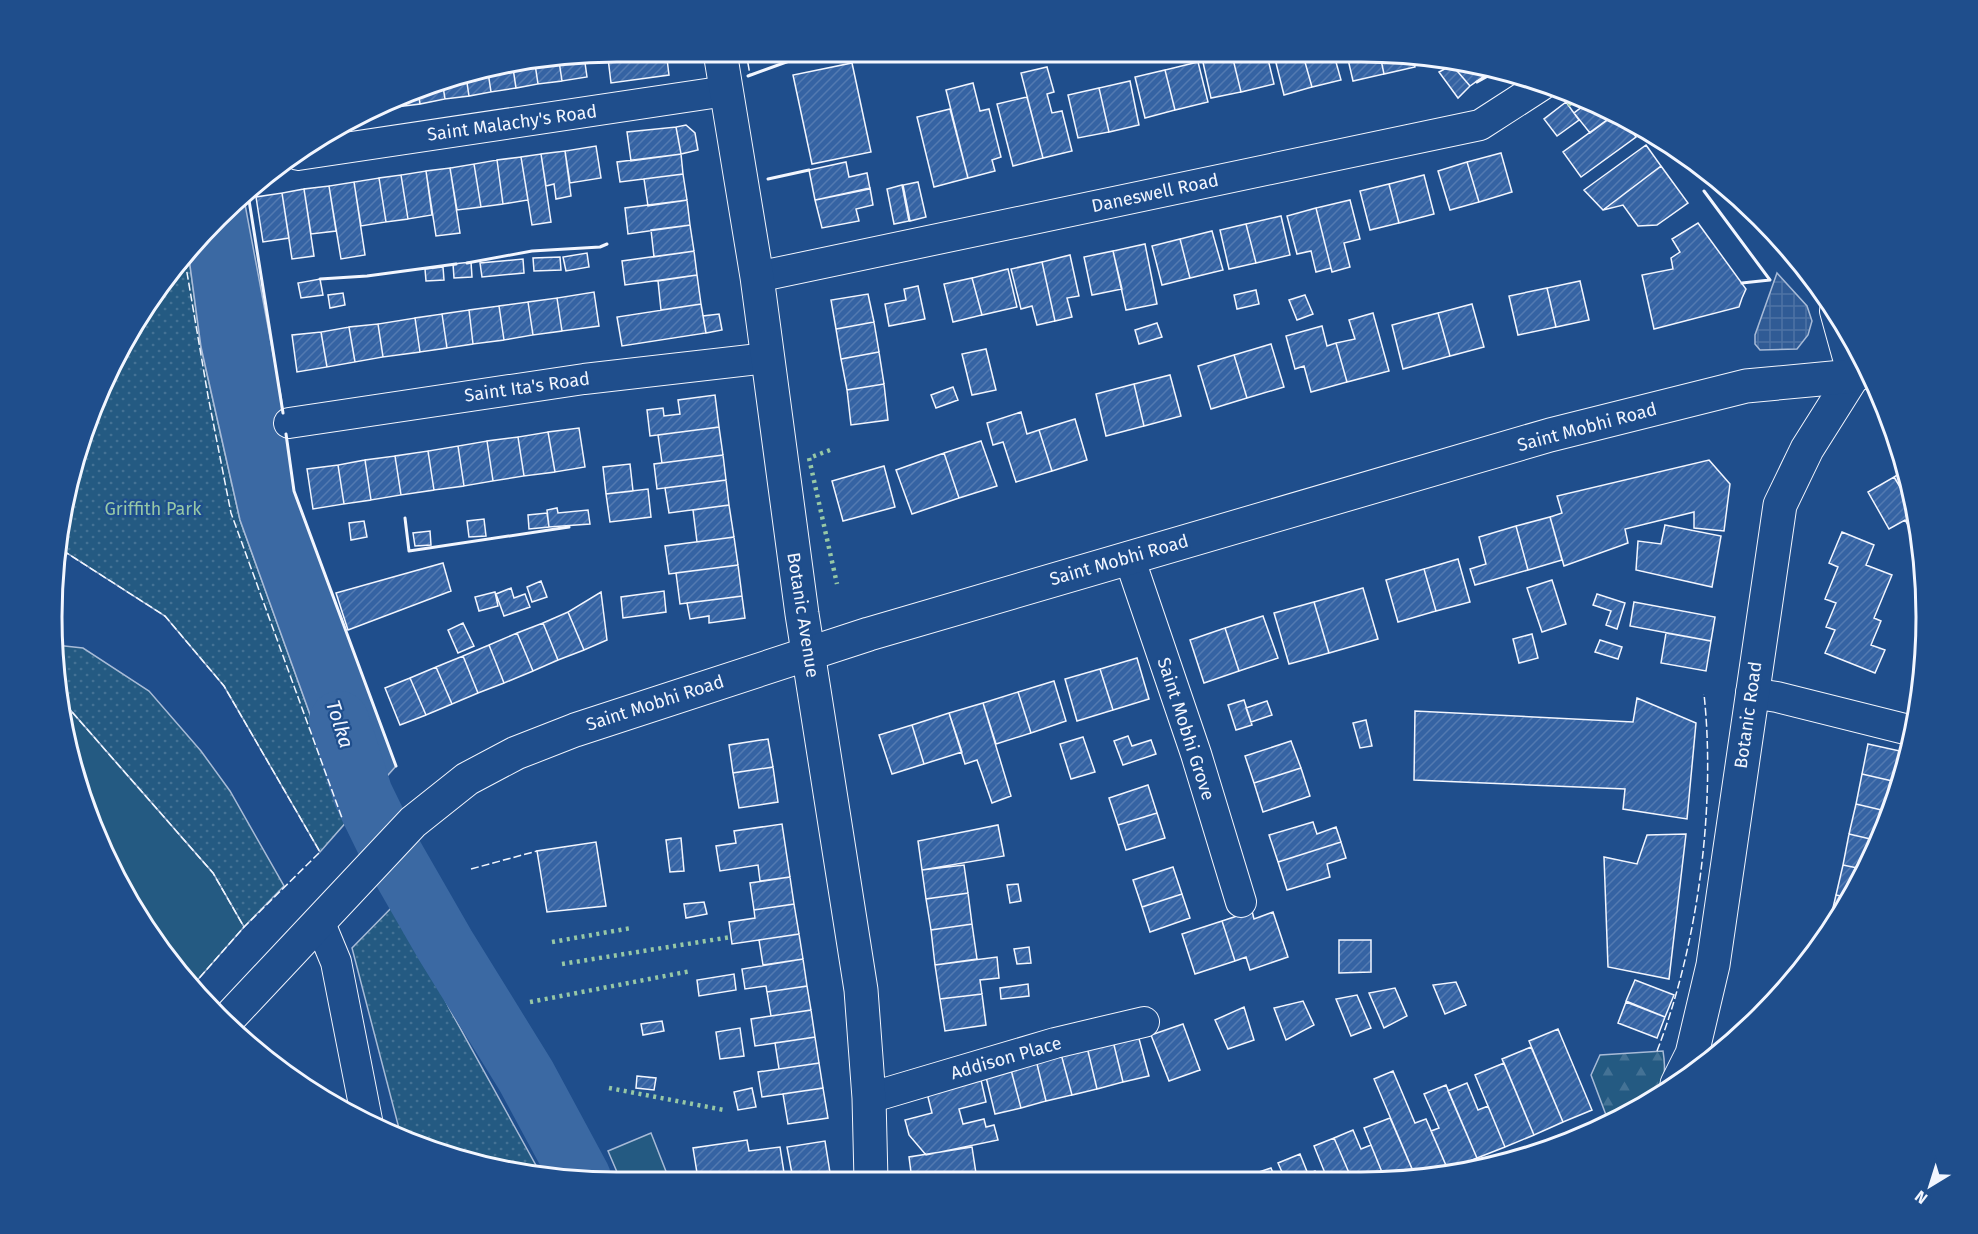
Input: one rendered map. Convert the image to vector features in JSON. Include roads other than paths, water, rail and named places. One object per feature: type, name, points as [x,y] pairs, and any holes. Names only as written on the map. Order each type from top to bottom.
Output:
[{"type":"street","name":"Botanic Avenue","points":[[721,61],[757,277],[808,654],[861,990],[869,1098],[871,1172]]},
{"type":"street","name":"Daneswell Road","points":[[757,277],[1480,125],[1534,89]]},
{"type":"street","name":"Saint Malachy's Road","points":[[313,152],[726,92]]},
{"type":"street","name":"Saint Ita's Road","points":[[289,423],[584,379],[767,358]]},
{"type":"street","name":"Saint Mobhi Road","points":[[319,921],[413,822],[467,779],[516,753],[575,730],[808,654],[1129,557],[1550,435],[1731,390],[1860,373]]},
{"type":"street","name":"Botanic Road","points":[[1685,1068],[1692,1054],[1713,965],[1780,505],[1807,449],[1860,373]]},
{"type":"street","name":"Saint Mobhi Grove","points":[[1129,557],[1196,754],[1241,902]]},
{"type":"street","points":[[1751,693],[1778,697],[1905,729]]},
{"type":"street","points":[[231,1016],[319,921],[336,962],[365,1112]]},
{"type":"street","name":"Addison Place","points":[[869,1098],[1055,1043],[1144,1023]]},
{"type":"water","points":[[245,205],[281,396],[294,491],[396,766],[348,820],[240,520],[201,347],[190,262]]},
{"type":"waterway","name":"Tolka","points":[[339,721],[363,795],[387,844],[445,945],[526,1076],[577,1171]]},
{"type":"park label","name":"Griffith Park","points":[[153,509]]}]
